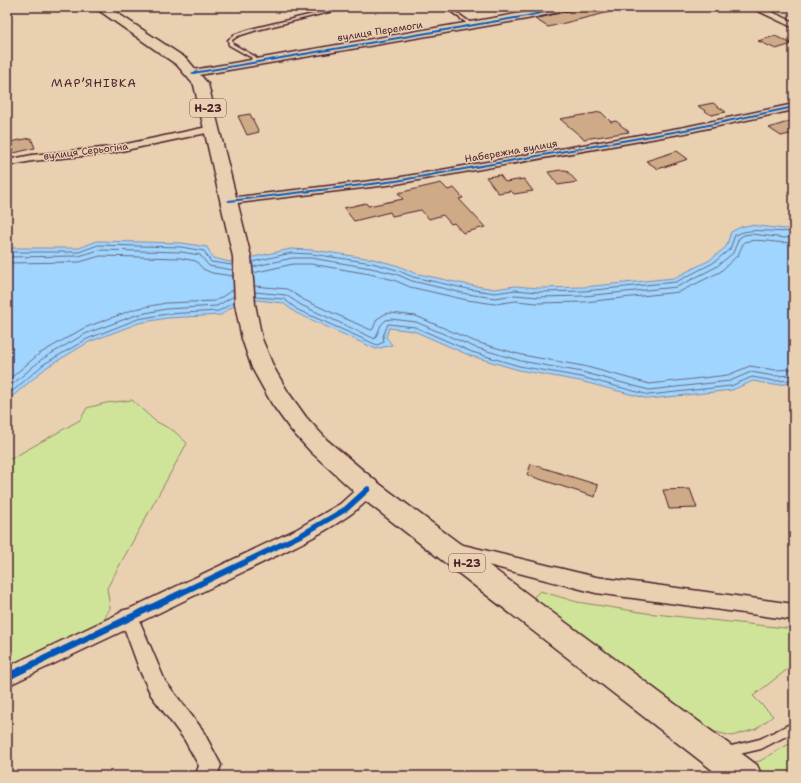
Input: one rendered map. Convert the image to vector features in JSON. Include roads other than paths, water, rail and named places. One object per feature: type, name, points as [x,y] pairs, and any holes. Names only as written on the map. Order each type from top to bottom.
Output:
[{"type":"main road","name":"Н-23","points":[[100,7],[182,62],[201,84],[242,257],[245,304],[252,339],[263,368],[280,398],[319,446],[368,489],[746,776]]},
{"type":"street","name":"вулиця Перемоги","points":[[193,73],[473,26],[569,7]]},
{"type":"street","points":[[754,7],[794,25]]},
{"type":"street","name":"Набережна вулиця","points":[[229,201],[396,181],[685,130],[794,107]]},
{"type":"street","name":"вулиця Серьогіна","points":[[7,163],[32,158],[112,150],[212,129]]},
{"type":"street","points":[[7,677],[128,617],[303,534],[346,509],[368,489]]},
{"type":"street","points":[[446,548],[596,585],[794,612]]},
{"type":"street","points":[[128,617],[136,631],[145,662],[157,688],[168,706],[195,737],[210,765],[206,776]]},
{"type":"lane","points":[[250,64],[254,58],[231,45],[230,40],[237,35],[347,7]]},
{"type":"lane","points":[[447,7],[473,26]]},
{"type":"lane","points":[[718,755],[762,744],[794,727]]},
{"type":"water","points":[[750,225],[785,229],[794,226],[794,383],[774,385],[753,381],[732,390],[649,399],[580,381],[519,370],[471,356],[414,331],[389,328],[386,337],[392,345],[376,349],[296,313],[283,303],[258,300],[239,304],[230,308],[221,315],[167,318],[139,323],[89,342],[47,367],[7,401],[7,248],[79,248],[97,241],[182,243],[207,247],[213,258],[230,262],[291,249],[313,250],[373,259],[399,266],[414,273],[495,289],[515,286],[538,288],[584,287],[674,278],[710,260],[726,247],[731,232],[741,227]]},
{"type":"district","name":"МАР’ЯНІВКА","points":[[94,83]]}]
